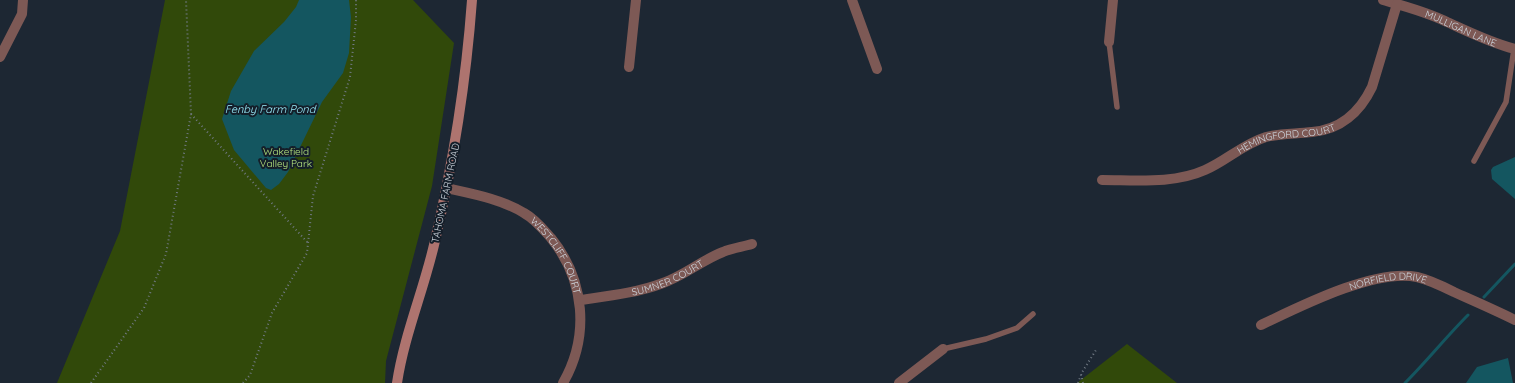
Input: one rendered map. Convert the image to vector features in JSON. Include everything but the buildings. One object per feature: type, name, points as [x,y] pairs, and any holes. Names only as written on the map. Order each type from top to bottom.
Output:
[{"type":"street","points":[[0,57],[22,14],[23,0]]},
{"type":"street","name":"TAHOMA FARM ROAD","points":[[398,383],[400,361],[433,247],[456,145],[465,79],[472,0]]},
{"type":"street","points":[[629,67],[636,0]]},
{"type":"street","points":[[852,0],[877,69]]},
{"type":"street","points":[[1109,42],[1113,0]]},
{"type":"street","name":"MULLIGAN LANE","points":[[1383,0],[1398,2],[1481,37],[1515,49]]},
{"type":"street","name":"HEMINGFORD COURT","points":[[1102,180],[1158,179],[1192,176],[1219,163],[1244,147],[1267,137],[1293,132],[1312,132],[1329,129],[1343,122],[1359,108],[1366,99],[1372,87],[1398,2]]},
{"type":"street","name":"WESTCLIFF COURT","points":[[446,188],[498,201],[512,206],[526,214],[538,224],[553,241],[568,263],[580,300],[581,332],[577,350],[563,383]]},
{"type":"street","name":"SUMNER COURT","points":[[580,300],[622,294],[663,283],[686,273],[723,252],[752,244]]},
{"type":"street","name":"NORFIELD DRIVE","points":[[1261,325],[1320,298],[1376,279],[1396,276],[1408,276],[1428,281],[1515,320]]},
{"type":"street","points":[[899,383],[943,349]]},
{"type":"lane","points":[[1109,42],[1117,107]]},
{"type":"lane","points":[[1474,161],[1506,102],[1515,49]]},
{"type":"lane","points":[[943,349],[986,339],[1017,328],[1033,314]]},
{"type":"path","points":[[91,383],[144,308],[166,254],[192,114],[186,0]]},
{"type":"path","points":[[243,383],[250,374],[272,313],[307,253],[313,196],[350,78],[356,20],[356,0]]},
{"type":"path","points":[[192,114],[308,243]]},
{"type":"path","points":[[1078,383],[1081,374],[1096,350]]},
{"type":"path","points":[[1081,374],[1082,383]]},
{"type":"green space","name":"Wakefield Valley Park","points":[[165,0],[413,0],[454,43],[432,186],[386,361],[385,383],[57,383],[120,231]]},
{"type":"green space","points":[[1127,344],[1177,383],[1077,383]]},
{"type":"water","name":"Fenby Farm Pond","points":[[299,0],[349,0],[351,17],[349,53],[343,73],[322,102],[288,172],[279,184],[271,190],[266,188],[234,150],[222,119],[231,91],[254,51],[284,22],[296,7]]},
{"type":"water","points":[[1515,157],[1515,199],[1492,179],[1491,170],[1493,167]]},
{"type":"water","points":[[1508,358],[1513,383],[1466,383],[1477,367]]},
{"type":"waterway","points":[[1484,297],[1515,264]]},
{"type":"waterway","points":[[1405,383],[1468,315]]}]
